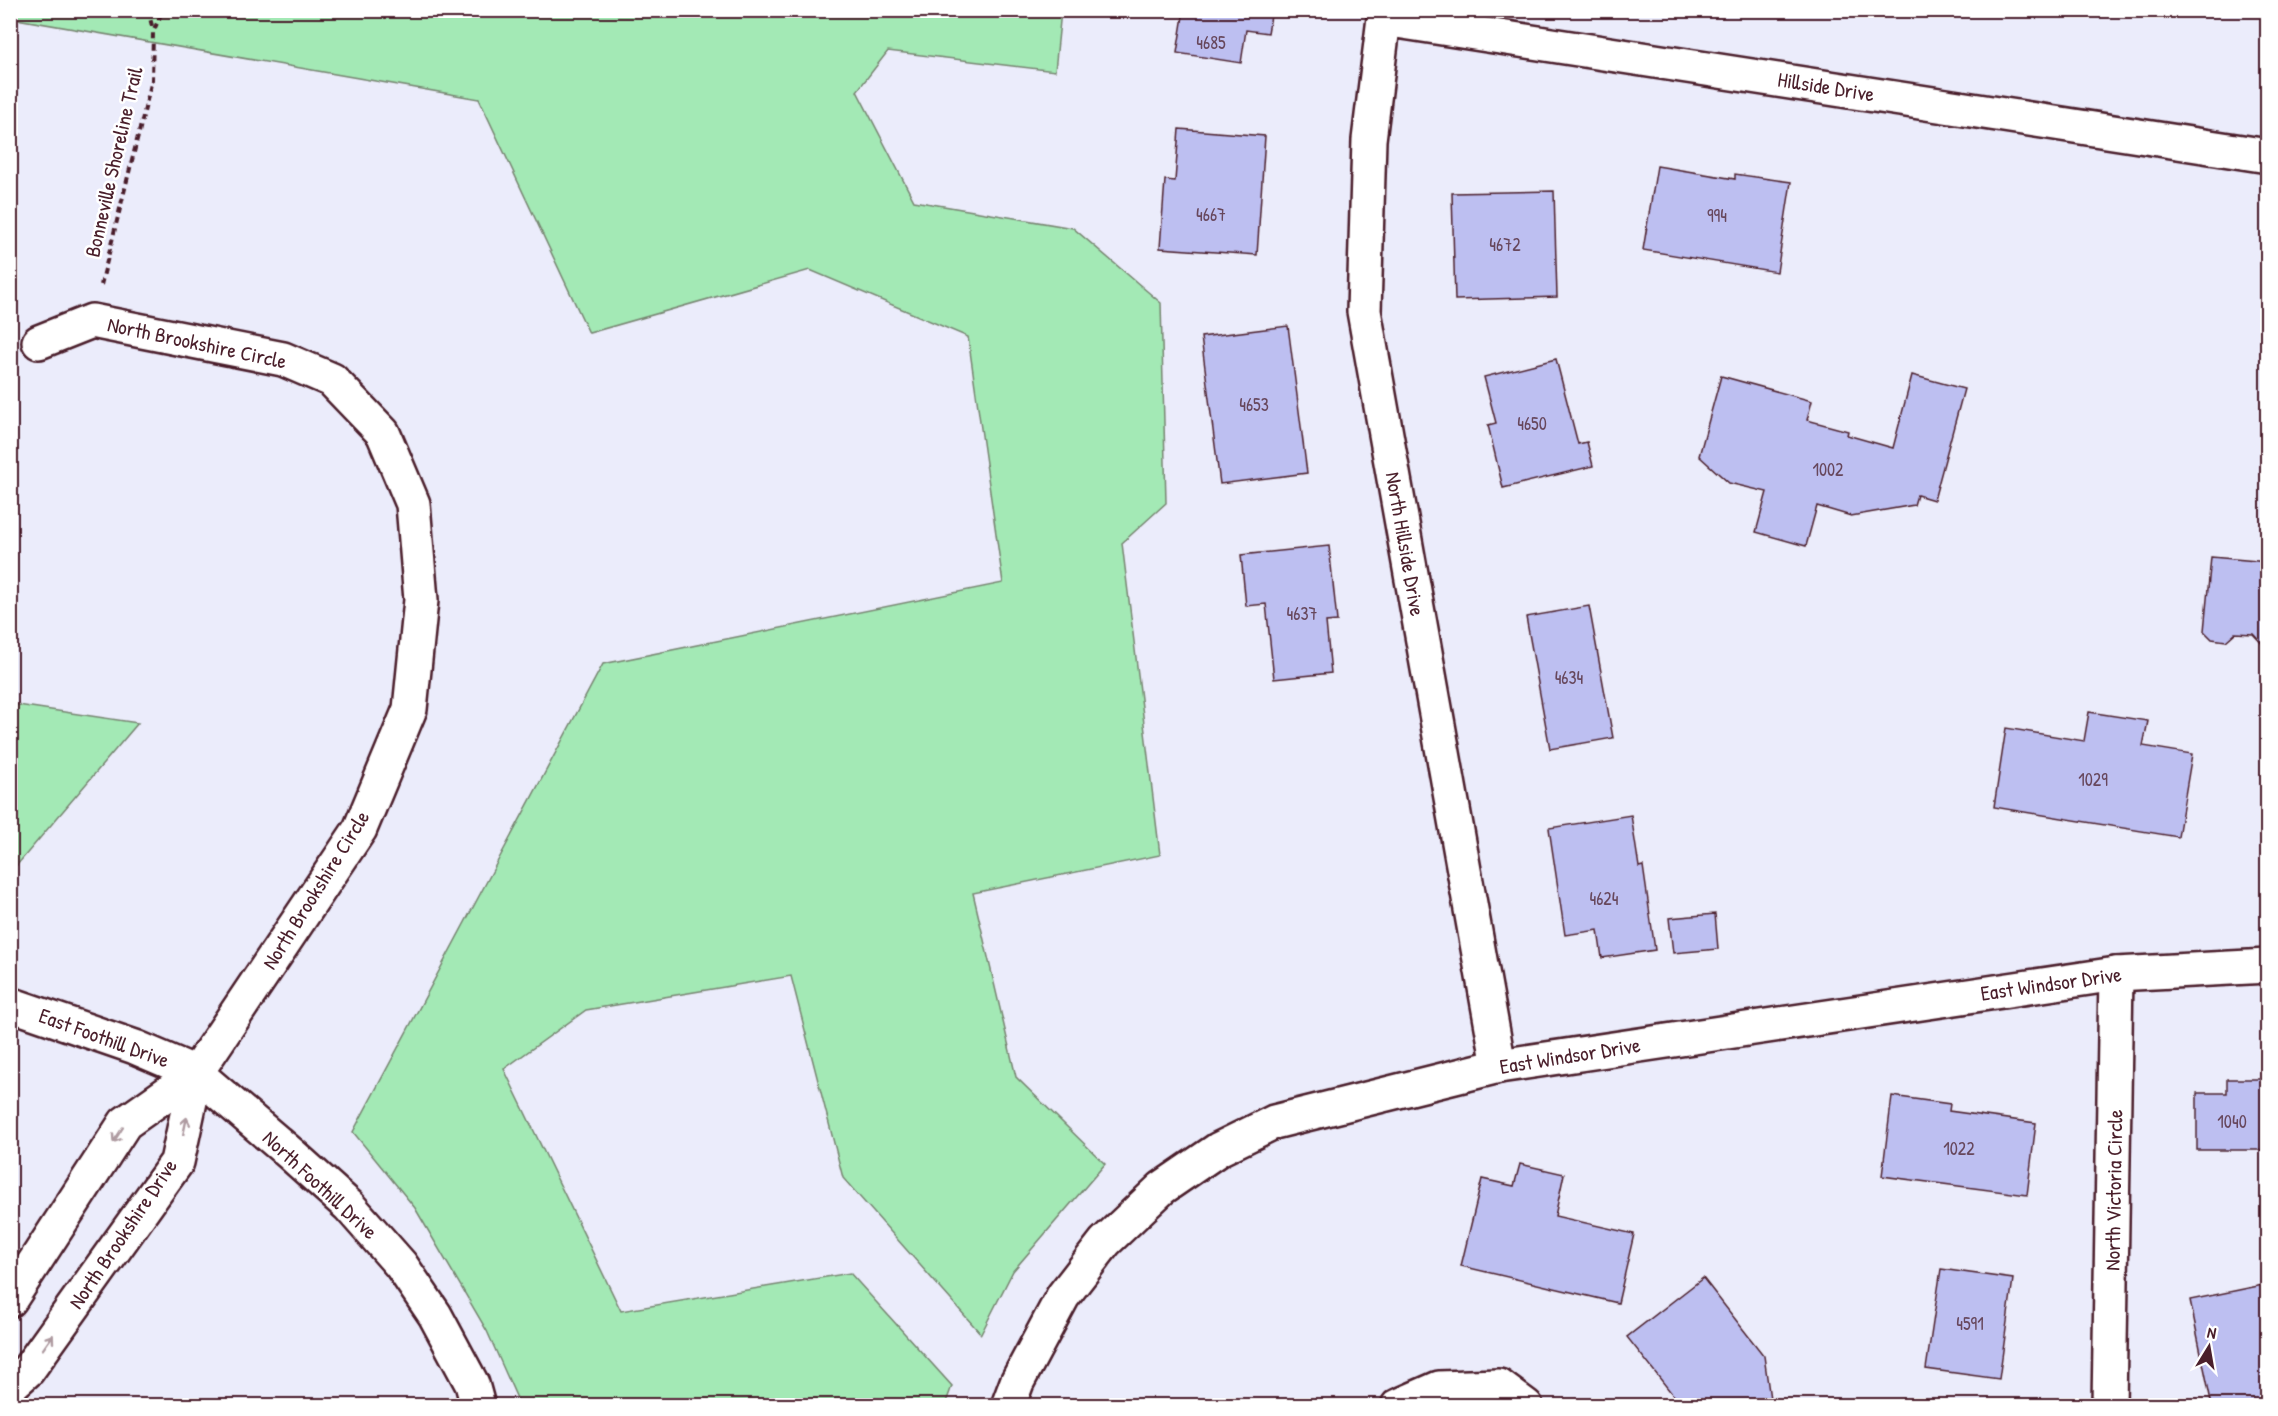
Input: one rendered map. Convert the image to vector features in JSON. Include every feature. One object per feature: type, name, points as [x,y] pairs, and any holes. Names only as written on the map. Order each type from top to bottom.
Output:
[{"type":"street","name":"Hillside Drive","points":[[1385,15],[2268,156]]},
{"type":"street","name":"North Hillside Drive","points":[[1385,15],[1369,140],[1364,311],[1499,1066]]},
{"type":"street","name":"North Brookshire Circle","points":[[39,342],[92,321],[283,359],[333,380],[383,433],[413,504],[421,600],[410,710],[360,829],[196,1073]]},
{"type":"street","name":"East Windsor Drive","points":[[1008,1406],[1017,1382],[1063,1296],[1105,1242],[1172,1181],[1219,1149],[1275,1122],[1499,1066],[2116,974],[2268,966]]},
{"type":"street","name":"North Victoria Circle","points":[[2109,1406],[2116,974]]},
{"type":"street","name":"East Foothill Drive","points":[[10,1004],[135,1047],[196,1073]]},
{"type":"street","points":[[10,1300],[125,1123],[196,1073]]},
{"type":"street","name":"North Brookshire Drive","points":[[10,1386],[28,1370],[177,1162],[196,1073]]},
{"type":"street","name":"North Foothill Drive","points":[[196,1073],[350,1206],[401,1265],[435,1315],[472,1384],[478,1406]]},
{"type":"street","points":[[1398,1406],[1439,1388],[1499,1386],[1526,1406]]},
{"type":"path","points":[[148,10],[153,32]]},
{"type":"path","name":"Bonneville Shoreline Trail","points":[[92,321],[152,80],[153,32],[163,10]]},
{"type":"green space","points":[[10,11],[1061,11],[1055,71],[888,51],[857,91],[914,201],[1073,228],[1161,303],[1166,503],[1122,543],[1160,855],[973,893],[1016,1077],[1105,1164],[1013,1271],[981,1334],[843,1178],[791,976],[586,1010],[504,1069],[621,1311],[850,1273],[952,1386],[945,1405],[520,1405],[487,1331],[415,1208],[353,1132],[603,664],[1003,583],[968,337],[810,270],[589,333],[479,99],[11,18]]},
{"type":"green space","points":[[10,704],[138,723],[11,872]]},
{"type":"building","points":[[1184,10],[1272,10],[1268,33],[1246,30],[1241,63],[1177,53]]},
{"type":"building","points":[[1179,129],[1265,136],[1257,255],[1160,248],[1165,180],[1175,181]]},
{"type":"building","points":[[1657,166],[1735,179],[1735,174],[1791,182],[1777,272],[1643,250]]},
{"type":"building","points":[[1554,191],[1557,297],[1455,300],[1452,193]]},
{"type":"building","points":[[1288,326],[1307,473],[1220,484],[1201,337]]},
{"type":"building","points":[[1556,359],[1578,444],[1587,442],[1593,466],[1503,488],[1488,425],[1496,423],[1484,377]]},
{"type":"building","points":[[1912,375],[1964,389],[1934,500],[1917,495],[1914,505],[1851,516],[1817,506],[1806,546],[1756,532],[1767,492],[1729,483],[1699,456],[1721,376],[1812,401],[1807,420],[1848,431],[1847,435],[1893,448]]},
{"type":"building","points":[[1329,546],[1337,621],[1326,622],[1331,673],[1274,679],[1266,604],[1246,606],[1241,555]]},
{"type":"building","points":[[2211,557],[2268,562],[2268,650],[2253,634],[2235,633],[2226,641],[2212,639],[2204,631]]},
{"type":"building","points":[[1589,606],[1613,738],[1550,749],[1526,617]]},
{"type":"building","points":[[2089,712],[2148,721],[2143,746],[2192,754],[2178,837],[1994,807],[2006,728],[2084,741]]},
{"type":"building","points":[[1631,815],[1639,867],[1643,866],[1655,950],[1602,958],[1598,930],[1565,935],[1549,828]]},
{"type":"building","points":[[1715,914],[1718,949],[1673,953],[1669,918]]},
{"type":"building","points":[[2227,1079],[2268,1079],[2268,1150],[2197,1150],[2197,1093],[2227,1093]]},
{"type":"building","points":[[1892,1096],[1950,1104],[1949,1111],[2036,1123],[2027,1195],[1882,1176]]},
{"type":"building","points":[[1520,1164],[1564,1174],[1555,1216],[1634,1234],[1618,1303],[1461,1266],[1482,1179],[1514,1186]]},
{"type":"building","points":[[1941,1269],[2013,1279],[1999,1379],[1926,1369]]},
{"type":"building","points":[[1703,1278],[1764,1356],[1771,1406],[1678,1406],[1677,1400],[1627,1337]]},
{"type":"building","points":[[2268,1284],[2268,1406],[2212,1406],[2190,1300]]}]
